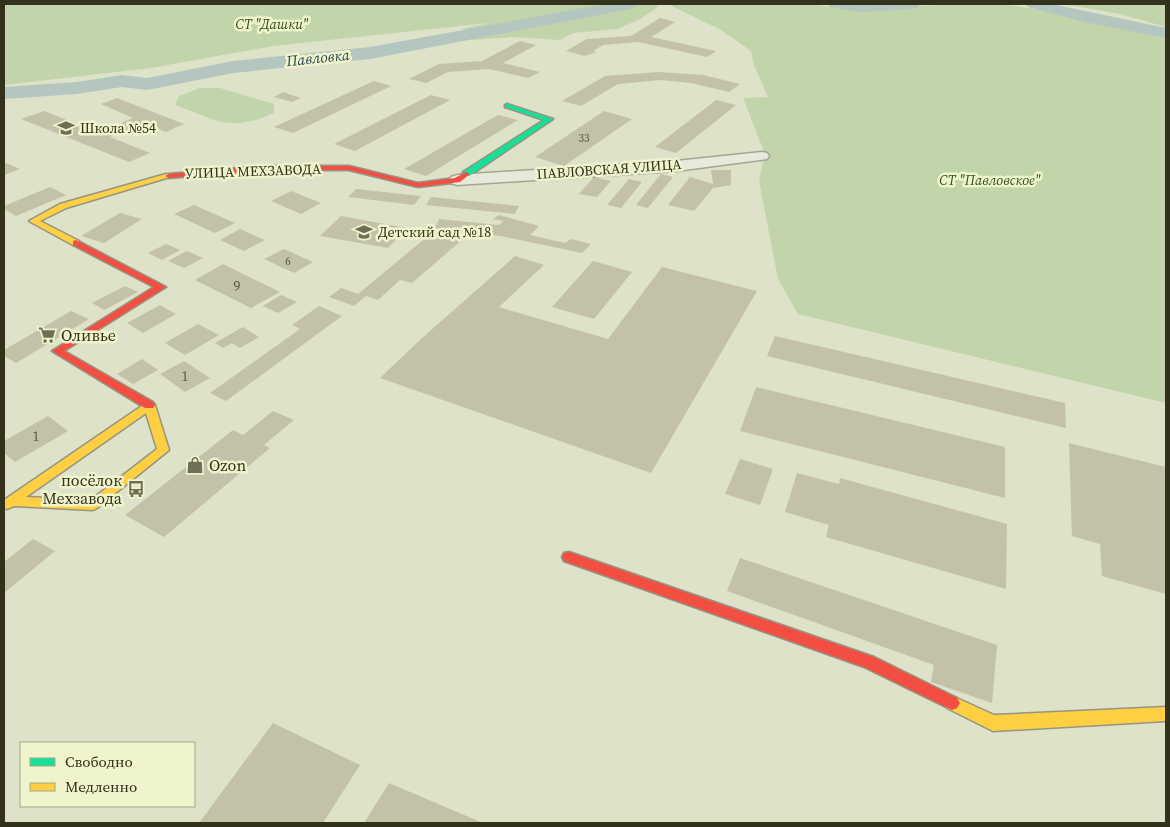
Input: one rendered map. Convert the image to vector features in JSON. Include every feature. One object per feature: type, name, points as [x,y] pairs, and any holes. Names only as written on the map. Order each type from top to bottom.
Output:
[{"type":"street","name":"УЛИЦА МЕХЗАВОДА","points":[[150,405],[57,351],[161,287],[33,220],[63,206],[176,174],[262,168],[349,168],[418,185],[456,180],[550,119],[507,106]]},
{"type":"street","name":"ПАВЛОВСКАЯ УЛИЦА","points":[[456,180],[676,166],[762,156]]},
{"type":"street","points":[[150,405],[163,450],[93,505],[7,504],[150,405]]},
{"type":"street","points":[[569,557],[870,662],[993,723],[1166,714]]},
{"type":"green space","name":"СТ \"Дашки\"","points":[[4,4],[659,4],[654,10],[638,20],[617,29],[573,33],[560,40],[513,37],[473,40],[462,29],[488,23],[273,46],[151,68],[4,85]]},
{"type":"green space","name":"СТ \"Павловское\"","points":[[668,4],[810,4],[853,10],[953,4],[1000,4],[1055,12],[1166,38],[1166,403],[798,314],[778,279],[759,181],[765,154],[743,98],[768,97],[754,65],[751,51],[721,30]]},
{"type":"green space","points":[[1063,4],[1166,4],[1166,27],[1120,14]]},
{"type":"green space","points":[[200,88],[220,88],[274,104],[274,113],[259,119],[234,123],[213,119],[175,105],[179,96]]},
{"type":"building","points":[[660,18],[675,22],[651,37],[716,51],[707,57],[638,42],[603,45],[593,51],[597,52],[585,56],[566,51],[587,39],[631,36]]},
{"type":"building","points":[[520,41],[536,45],[503,63],[540,72],[528,78],[489,69],[448,72],[426,83],[409,79],[439,64],[482,61]]},
{"type":"building","points":[[659,72],[703,75],[740,84],[729,92],[691,83],[661,80],[618,84],[581,106],[562,101],[605,76]]},
{"type":"building","points":[[374,81],[391,86],[293,133],[274,127]]},
{"type":"building","points":[[283,92],[301,98],[292,102],[274,97]]},
{"type":"building","points":[[431,95],[450,100],[355,151],[334,144]]},
{"type":"building","name":"Школа №54","points":[[117,98],[184,124],[166,132],[145,123],[110,137],[150,153],[129,162],[21,119],[44,111],[98,132],[133,118],[101,104]]},
{"type":"building","points":[[716,100],[736,105],[676,153],[655,147]]},
{"type":"building","points":[[604,111],[632,119],[564,166],[535,157]]},
{"type":"building","points":[[498,115],[518,120],[426,176],[404,169]]},
{"type":"building","points":[[6,163],[20,169],[4,175],[4,164]]},
{"type":"building","points":[[711,170],[731,170],[731,185],[713,188],[694,211],[668,205],[690,177],[713,184]]},
{"type":"building","points":[[661,174],[673,177],[648,208],[636,205]]},
{"type":"building","points":[[594,177],[611,181],[597,197],[579,194]]},
{"type":"building","points":[[629,179],[642,182],[621,208],[607,205]]},
{"type":"building","points":[[50,187],[66,195],[16,216],[4,209],[4,206]]},
{"type":"building","points":[[356,189],[421,196],[414,205],[348,197]]},
{"type":"building","points":[[291,191],[321,203],[301,214],[271,201]]},
{"type":"building","points":[[431,197],[519,206],[515,214],[426,205]]},
{"type":"building","points":[[194,205],[235,223],[215,233],[174,214]]},
{"type":"building","points":[[120,213],[142,219],[104,243],[81,236]]},
{"type":"building","points":[[499,215],[539,226],[530,235],[565,243],[571,239],[591,244],[582,253],[501,236],[435,228],[439,219],[499,225],[503,221],[493,219]]},
{"type":"building","name":"Детский сад №18","points":[[341,216],[407,228],[388,248],[320,236]]},
{"type":"building","points":[[240,229],[265,240],[244,251],[220,240]]},
{"type":"building","points":[[434,231],[463,239],[412,283],[400,280],[378,300],[366,296],[354,306],[329,297],[341,288],[358,294]]},
{"type":"building","points":[[166,244],[180,250],[162,260],[148,253]]},
{"type":"building","points":[[284,249],[313,262],[294,273],[264,259]]},
{"type":"building","points":[[187,251],[203,258],[184,268],[168,261]]},
{"type":"building","points":[[515,256],[544,265],[499,307],[608,339],[662,267],[757,291],[651,473],[380,378],[422,338]]},
{"type":"building","points":[[593,261],[632,272],[594,319],[552,307]]},
{"type":"building","points":[[223,264],[280,292],[251,308],[195,280]]},
{"type":"building","points":[[125,286],[138,292],[104,310],[92,303]]},
{"type":"building","points":[[281,295],[297,302],[278,313],[263,306]]},
{"type":"building","points":[[160,305],[176,314],[143,333],[127,323]]},
{"type":"building","points":[[319,306],[342,316],[226,401],[210,393],[300,329],[292,325]]},
{"type":"building","name":"Оливье","points":[[71,311],[89,319],[16,363],[4,356],[4,350]]},
{"type":"building","points":[[198,324],[219,335],[185,355],[165,343]]},
{"type":"building","points":[[243,327],[259,337],[240,348],[232,343],[223,348],[215,343]]},
{"type":"building","points":[[775,336],[1065,403],[1066,428],[767,356]]},
{"type":"building","points":[[142,359],[158,370],[133,384],[117,374]]},
{"type":"building","points":[[184,361],[210,378],[185,392],[160,374]]},
{"type":"building","points":[[756,387],[1005,447],[1005,498],[740,431]]},
{"type":"building","points":[[273,411],[294,420],[264,445],[270,448],[164,537],[125,515],[233,430],[243,435]]},
{"type":"building","points":[[48,416],[68,431],[15,462],[4,453],[4,441]]},
{"type":"building","points":[[1069,443],[1166,467],[1166,594],[1102,576],[1100,544],[1072,536]]},
{"type":"building","points":[[740,459],[773,469],[760,505],[725,494]]},
{"type":"building","points":[[797,473],[839,484],[840,478],[1007,524],[1006,589],[826,537],[829,525],[785,512]]},
{"type":"building","points":[[33,539],[55,551],[4,593],[4,562]]},
{"type":"building","points":[[740,558],[997,645],[992,703],[931,682],[934,665],[727,591]]},
{"type":"building","points":[[273,723],[360,765],[323,823],[199,823]]},
{"type":"building","points":[[389,783],[483,823],[364,823]]},
{"type":"waterway","name":"Павловка","points":[[4,93],[77,88],[122,81],[147,84],[233,67],[370,53],[630,4]]},
{"type":"waterway","name":"Павловка","points":[[836,4],[858,7],[912,4]]},
{"type":"waterway","name":"Павловка","points":[[1034,4],[1085,17],[1166,33]]},
{"type":"traffic: fast","points":[[466,174],[550,119],[507,106]]},
{"type":"traffic: slow","points":[[76,243],[33,221],[63,206],[169,176]]},
{"type":"traffic: slow","points":[[11,501],[93,505],[163,450],[149,405]]},
{"type":"traffic: slow","points":[[7,504],[149,405]]},
{"type":"traffic: slow","points":[[952,703],[993,723],[1166,714]]},
{"type":"traffic: jam","points":[[169,176],[261,168],[349,168],[418,185],[457,180],[466,174]]},
{"type":"traffic: jam","points":[[76,243],[161,287],[57,351],[149,405]]},
{"type":"traffic: jam","points":[[569,557],[869,662],[952,703]]},
{"type":"place","name":"Школа №54","points":[[66,128]]},
{"type":"place","name":"Детский сад №18","points":[[364,232]]},
{"type":"place","name":"Оливье","points":[[47,335]]},
{"type":"place","name":"Ozon","points":[[195,465]]},
{"type":"place","name":"посёлок Мехзавода","points":[[136,489]]}]
